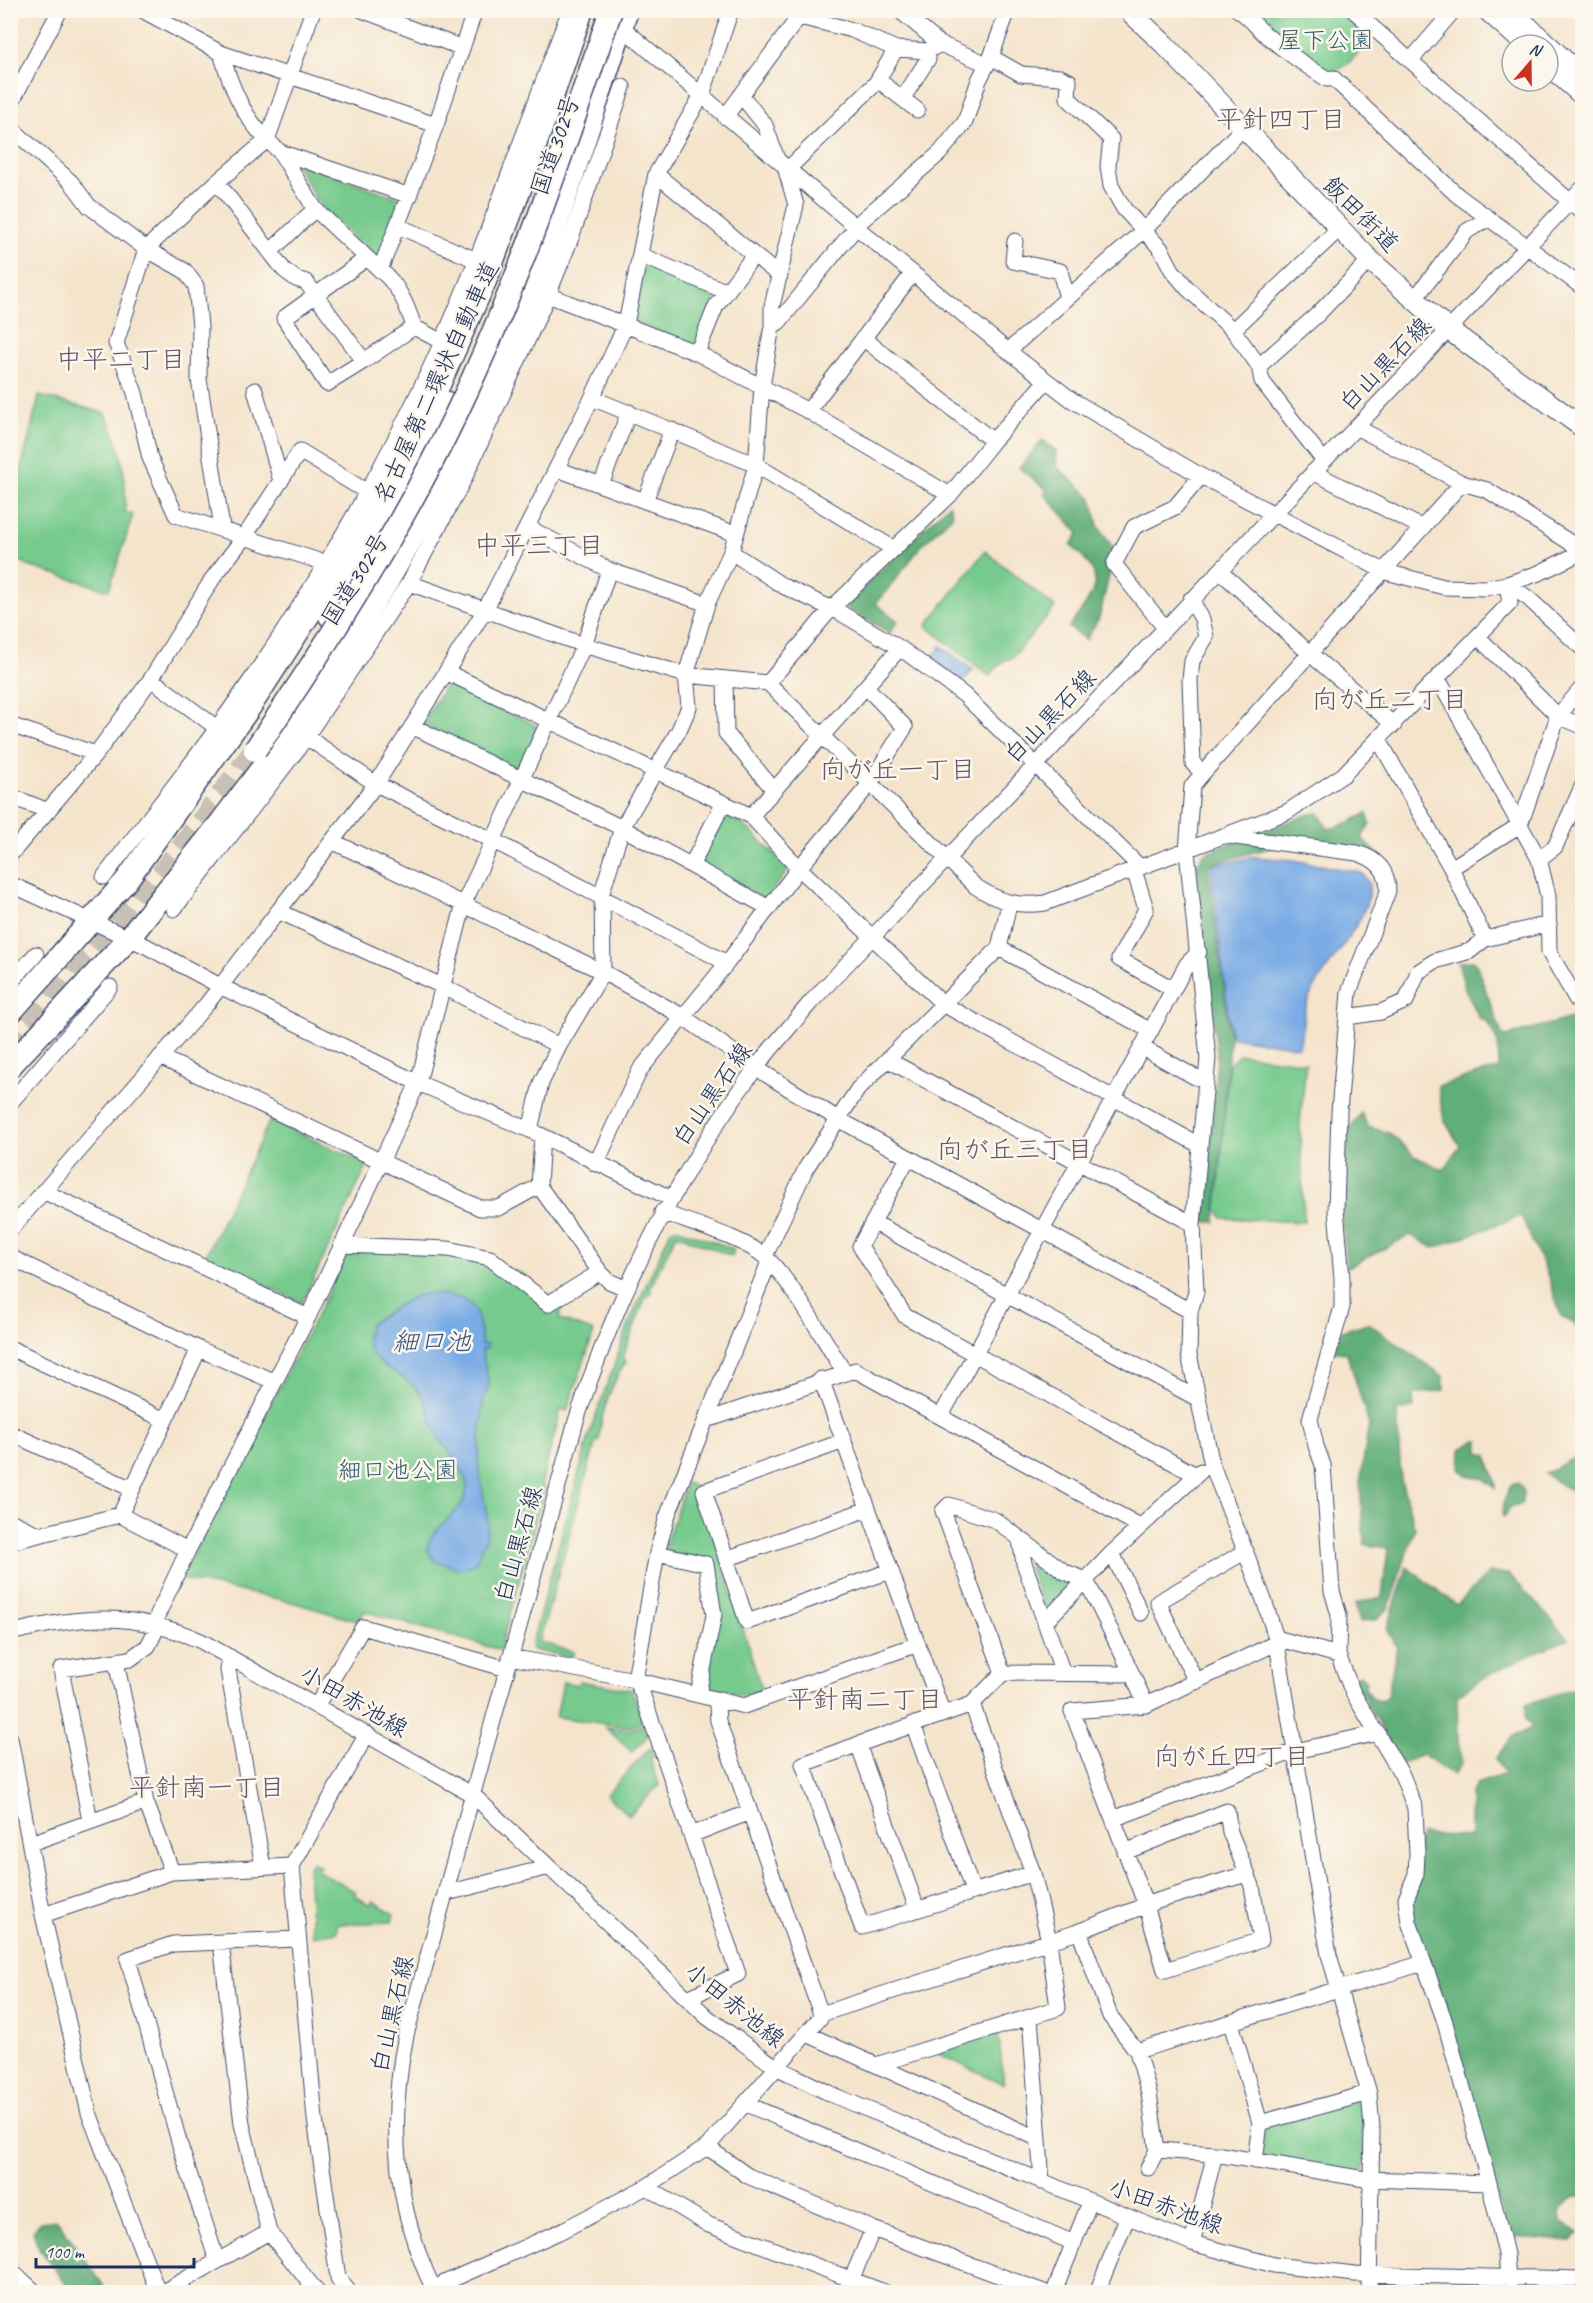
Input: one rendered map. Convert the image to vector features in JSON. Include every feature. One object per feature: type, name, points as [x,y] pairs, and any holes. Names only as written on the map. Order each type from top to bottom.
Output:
[{"type":"highway","name":"名古屋第二環状自動車道","points":[[595,10],[525,216],[487,313],[445,407],[340,600],[250,748],[353,604],[406,512],[457,413],[500,318],[620,16]]},
{"type":"highway","name":"国道302号","points":[[10,1013],[91,922],[115,879],[249,708],[347,555],[437,389],[485,281],[529,141],[574,15]]},
{"type":"highway","name":"国道302号","points":[[10,1066],[129,938],[229,825],[387,582],[450,471],[544,262],[597,106],[620,16]]},
{"type":"main road","name":"飯田街道","points":[[1128,10],[1164,44],[1338,230],[1370,260],[1449,330],[1582,426]]},
{"type":"main road","points":[[1487,10],[1513,33]]},
{"type":"main road","points":[[1509,10],[1535,33]]},
{"type":"main road","points":[[1560,56],[1582,77]]},
{"type":"main road","points":[[1560,76],[1582,95]]},
{"type":"street","points":[[10,105],[60,10]]},
{"type":"street","points":[[142,10],[221,53],[436,125]]},
{"type":"street","points":[[312,10],[267,140],[217,182],[146,249],[116,343],[135,393],[150,458],[176,515],[325,563]]},
{"type":"street","points":[[362,10],[462,48]]},
{"type":"street","points":[[380,270],[436,125],[475,10]]},
{"type":"street","points":[[600,10],[620,16],[724,117],[1046,381],[1072,400],[1201,476],[1386,572],[1444,587],[1485,588],[1507,584],[1539,573],[1582,551]]},
{"type":"street","points":[[10,1230],[220,986],[376,784],[485,610],[592,398],[626,324],[656,174],[702,95],[731,10]]},
{"type":"street","points":[[899,10],[934,47]]},
{"type":"street","points":[[772,326],[779,322],[856,227],[940,153],[965,122],[979,80],[989,61],[1008,10]]},
{"type":"street","points":[[1238,10],[1248,15],[1257,27],[1300,62],[1327,79],[1333,78],[1457,195],[1582,287]]},
{"type":"street","points":[[1353,10],[1582,212]]},
{"type":"street","points":[[1411,60],[1454,10]]},
{"type":"street","points":[[724,117],[797,13],[852,30],[896,49],[934,47],[989,61],[1021,74],[1060,77],[1069,81],[1068,98],[1111,139],[1108,166],[1111,186],[1124,209],[1161,249],[1172,270],[1188,289],[1233,330],[1259,366],[1262,381],[1318,467],[1423,528]]},
{"type":"street","points":[[903,98],[934,47]]},
{"type":"street","points":[[784,165],[878,80],[896,49]]},
{"type":"street","points":[[221,53],[235,97],[253,126],[280,152],[315,209],[388,276],[407,304],[414,327],[442,342]]},
{"type":"street","points":[[878,80],[917,110]]},
{"type":"street","points":[[174,909],[229,825],[305,736],[409,583],[464,479],[548,295],[623,87]]},
{"type":"street","points":[[625,1288],[609,1281],[600,1272],[539,1186],[536,1133],[541,1083],[559,1046],[603,972],[602,897],[622,828],[654,769],[679,730],[689,707],[686,675],[708,604],[731,552],[756,465],[762,387],[772,326],[772,306],[796,205],[784,165],[765,125],[741,95]]},
{"type":"street","points":[[597,106],[609,129]]},
{"type":"street","points":[[10,127],[71,182],[88,206],[146,249],[185,270],[196,286],[200,326],[199,379],[222,528]]},
{"type":"street","points":[[1008,351],[1144,230],[1243,128]]},
{"type":"street","points":[[115,879],[123,852],[217,728],[325,563],[367,492],[403,426],[442,342],[529,141]]},
{"type":"street","points":[[280,152],[410,196]]},
{"type":"street","points":[[656,174],[780,276]]},
{"type":"street","points":[[217,182],[284,270],[296,279],[306,282],[364,361]]},
{"type":"street","name":"白山黒石線","points":[[433,2292],[420,2257],[401,2191],[395,2128],[400,2067],[406,2035],[579,1411],[625,1288],[662,1212],[756,1068],[810,1003],[1582,189]]},
{"type":"street","points":[[270,252],[315,209]]},
{"type":"street","points":[[1414,300],[1467,231],[1489,218]]},
{"type":"street","points":[[398,226],[476,260]]},
{"type":"street","points":[[1233,330],[1338,230]]},
{"type":"street","points":[[1015,241],[1012,261],[1060,271],[1066,298]]},
{"type":"street","points":[[640,255],[727,292]]},
{"type":"street","points":[[697,353],[716,306],[754,255]]},
{"type":"street","points":[[367,258],[284,318],[327,384],[414,327]]},
{"type":"street","points":[[1259,366],[1318,314],[1370,260]]},
{"type":"street","points":[[808,411],[913,273]]},
{"type":"street","points":[[548,295],[697,353],[808,411],[950,495]]},
{"type":"street","points":[[863,338],[993,441]]},
{"type":"street","points":[[768,683],[831,609],[950,495],[993,441],[1046,381]]},
{"type":"street","points":[[255,390],[281,481]]},
{"type":"street","points":[[592,398],[756,465],[894,549]]},
{"type":"street","points":[[601,485],[629,412]]},
{"type":"street","points":[[1356,427],[1462,483],[1487,490],[1582,551]]},
{"type":"street","points":[[645,501],[672,430]]},
{"type":"street","points":[[10,855],[96,754],[151,679],[213,578],[245,536],[300,451],[367,492]]},
{"type":"street","points":[[556,469],[736,534]]},
{"type":"street","points":[[1165,628],[1114,564],[1134,528],[1175,507],[1201,476]]},
{"type":"street","points":[[1369,2292],[1372,2128],[1369,2093],[1329,1955],[1276,1641],[1246,1551],[1212,1465],[1189,1354],[1190,1311],[1196,1292],[1193,1224],[1208,1058],[1187,851],[1192,786],[1310,653],[1386,572],[1462,483]]},
{"type":"street","points":[[527,527],[609,570],[708,604]]},
{"type":"street","points":[[731,552],[783,586],[831,609],[900,648],[964,695],[1137,868],[1146,909],[1119,959],[1173,989]]},
{"type":"street","points":[[90,1821],[61,1670],[130,1659],[148,1646],[158,1625],[158,1614],[188,1550],[273,1381],[308,1317],[418,1083],[464,903],[523,781],[584,645],[609,570]]},
{"type":"street","points":[[1220,571],[1394,725]]},
{"type":"street","points":[[409,583],[584,645],[686,675],[768,683],[869,785],[975,886],[1009,904],[1045,903],[1287,812],[1344,775],[1479,638],[1509,603],[1507,584]]},
{"type":"street","points":[[1507,584],[1528,598],[1582,648]]},
{"type":"street","points":[[1191,599],[1202,619],[1206,638],[1192,661],[1190,680],[1193,764],[1203,773]]},
{"type":"street","points":[[1479,638],[1558,716],[1582,726]]},
{"type":"street","points":[[752,816],[821,734],[867,688],[900,648]]},
{"type":"street","points":[[446,672],[752,816],[799,868],[944,1004],[1199,1145]]},
{"type":"street","points":[[151,679],[217,728]]},
{"type":"street","points":[[725,679],[726,733],[774,789]]},
{"type":"street","points":[[1438,679],[1539,858],[1548,896],[1549,952],[1578,1002],[1582,1002]]},
{"type":"street","points":[[596,1164],[640,1070],[727,963],[799,868],[869,785],[905,728],[867,688]]},
{"type":"street","points":[[1451,868],[1520,825],[1558,716],[1582,688]]},
{"type":"street","points":[[10,725],[96,754]]},
{"type":"street","points":[[412,726],[622,828],[692,864],[769,908]]},
{"type":"street","points":[[305,736],[376,784],[494,841],[727,963]]},
{"type":"street","points":[[1379,741],[1451,868],[1485,939]]},
{"type":"street","points":[[1539,858],[1555,847],[1582,787]]},
{"type":"street","points":[[10,796],[48,811]]},
{"type":"street","points":[[692,864],[723,804]]},
{"type":"street","points":[[1227,836],[1357,853],[1372,858],[1388,879],[1388,891],[1349,992],[1339,1112],[1336,1210],[1342,1307],[1310,1419],[1323,1465],[1332,1591],[1339,1615],[1338,1655],[1353,1693],[1402,1774],[1415,1808],[1416,1874],[1406,1899],[1409,1922],[1444,2019],[1489,2183],[1509,2285]]},
{"type":"street","points":[[332,841],[603,972],[682,1016],[756,1068],[838,1119],[1190,1311]]},
{"type":"street","points":[[115,879],[123,852]]},
{"type":"street","points":[[10,884],[129,938],[220,986],[418,1083],[536,1133],[670,1198]]},
{"type":"street","points":[[688,1998],[738,1974],[642,1693],[635,1680],[657,1553],[667,1517],[767,1259],[806,1168],[858,1089],[999,948],[1009,904]]},
{"type":"street","points":[[278,911],[442,986],[559,1046]]},
{"type":"street","points":[[1347,1017],[1381,1012],[1406,1001],[1418,972],[1435,961],[1470,951],[1485,939],[1549,924]]},
{"type":"street","points":[[999,948],[1151,1031]]},
{"type":"street","points":[[941,1416],[1173,989],[1187,964],[1198,952]]},
{"type":"street","points":[[10,983],[36,954]]},
{"type":"street","points":[[10,1103],[110,987]]},
{"type":"street","points":[[59,1011],[59,1047]]},
{"type":"street","points":[[1142,1047],[1195,1077],[1206,1079]]},
{"type":"street","points":[[160,1057],[487,1209],[499,1208],[539,1186]]},
{"type":"street","points":[[888,1060],[1193,1224]]},
{"type":"street","points":[[908,1158],[860,1246],[905,1316],[1194,1474]]},
{"type":"street","points":[[43,1191],[308,1317]]},
{"type":"street","points":[[662,1212],[741,1243],[767,1259],[781,1274],[845,1373]]},
{"type":"street","points":[[873,1222],[1198,1399]]},
{"type":"street","points":[[341,1245],[448,1249],[490,1258],[548,1304],[600,1272]]},
{"type":"street","points":[[10,1257],[199,1349],[273,1381]]},
{"type":"street","points":[[10,1348],[165,1420]]},
{"type":"street","points":[[120,1515],[199,1349]]},
{"type":"street","points":[[706,1415],[713,1418],[821,1379],[855,1370],[1140,1526]]},
{"type":"street","points":[[821,1379],[943,1714]]},
{"type":"street","points":[[10,1433],[132,1489]]},
{"type":"street","points":[[844,1442],[704,1491],[747,1622],[890,1571]]},
{"type":"street","points":[[1046,1621],[1194,1474],[1212,1465]]},
{"type":"street","points":[[1003,1673],[943,1511],[949,1505],[995,1520],[1065,1572],[1086,1580],[1146,1706]]},
{"type":"street","points":[[726,1559],[868,1509]]},
{"type":"street","points":[[10,1542],[120,1515],[188,1550]]},
{"type":"street","points":[[10,1521],[38,1534]]},
{"type":"street","points":[[1020,1540],[1024,1563],[1063,1673]]},
{"type":"street","points":[[1196,1682],[1158,1602],[1246,1551]]},
{"type":"street","points":[[657,1553],[706,1564],[714,1615],[698,1694]]},
{"type":"street","points":[[1112,1553],[1141,1613]]},
{"type":"street","name":"小田赤池線","points":[[10,1633],[66,1620],[118,1617],[176,1630],[230,1657],[473,1795],[716,2024],[776,2067],[835,2096],[1090,2202],[1192,2243],[1274,2265],[1370,2275],[1509,2285],[1582,2279]]},
{"type":"street","points":[[317,1705],[363,1627],[509,1663],[635,1680],[744,1706],[918,1644]]},
{"type":"street","points":[[1125,1852],[1227,1811],[1230,1832],[1252,1886],[1261,1940],[1165,1970],[1146,1905],[1125,1852],[1072,1711],[1146,1706],[1276,1641],[1338,1655]]},
{"type":"street","points":[[230,1657],[228,1670],[263,1867]]},
{"type":"street","points":[[116,1662],[146,1802],[172,1872]]},
{"type":"street","points":[[1033,1873],[861,1927],[803,1764],[972,1704],[1003,1673],[1132,1674]]},
{"type":"street","points":[[720,1699],[717,1706],[718,1721],[821,2014]]},
{"type":"street","points":[[876,2065],[1058,2008],[1049,1941],[1033,1873],[972,1704]]},
{"type":"street","points":[[913,1724],[973,1891]]},
{"type":"street","points":[[1113,1819],[1295,1751],[1378,1733]]},
{"type":"street","points":[[349,2292],[338,2278],[315,2119],[292,1866],[367,1734]]},
{"type":"street","points":[[10,1738],[43,1915],[89,2113],[158,2292]]},
{"type":"street","points":[[858,1744],[917,1909]]},
{"type":"street","points":[[31,1843],[146,1802]]},
{"type":"street","points":[[691,1835],[750,1812]]},
{"type":"street","points":[[43,1915],[172,1872],[292,1866]]},
{"type":"street","points":[[447,1893],[549,1867]]},
{"type":"street","points":[[433,2292],[559,2232],[646,2187],[657,2177],[707,2147],[807,2034],[821,2014],[1049,1941],[1146,1905],[1246,1874]]},
{"type":"street","points":[[1079,1931],[1110,2016],[1137,2051],[1149,2093],[1157,2150],[1148,2168]]},
{"type":"street","points":[[217,2261],[180,2145],[128,1959],[173,1944],[297,1939]]},
{"type":"street","points":[[221,1942],[242,2124],[269,2232],[317,2292],[338,2278]]},
{"type":"street","points":[[1137,2051],[1423,1963]]},
{"type":"street","points":[[1030,2017],[1042,2182]]},
{"type":"street","points":[[1231,2023],[1260,2123],[1255,2160]]},
{"type":"street","points":[[807,2034],[1039,2139]]},
{"type":"street","points":[[1260,2123],[1369,2093]]},
{"type":"street","points":[[746,2104],[1074,2243]]},
{"type":"street","points":[[707,2147],[748,2176],[873,2229],[1044,2292]]},
{"type":"street","points":[[1157,2150],[1215,2154],[1372,2180],[1489,2183]]},
{"type":"street","points":[[1192,2243],[1215,2154]]},
{"type":"street","points":[[646,2187],[710,2224],[849,2286],[884,2292]]},
{"type":"street","points":[[1054,2292],[1090,2202]]},
{"type":"street","points":[[1097,2292],[1127,2217]]},
{"type":"street","points":[[849,2286],[873,2229]]},
{"type":"street","points":[[163,2292],[269,2232]]},
{"type":"street","points":[[10,2269],[35,2292]]},
{"type":"green space","name":"屋下公園","points":[[1244,11],[1347,11],[1372,33],[1372,37],[1343,67],[1329,73],[1321,72]]},
{"type":"green space","points":[[295,162],[402,199],[378,261],[320,206]]},
{"type":"green space","points":[[645,262],[719,293],[694,347],[632,321]]},
{"type":"green space","points":[[39,396],[105,413],[111,424],[124,474],[125,512],[133,515],[109,590],[28,566],[11,558],[11,511]]},
{"type":"green space","points":[[1043,440],[1057,452],[1056,466],[1092,498],[1098,526],[1115,551],[1099,618],[1086,640],[1069,627],[1088,601],[1095,578],[1083,557],[1071,545],[1079,533],[1044,494],[1047,490],[1019,468]]},
{"type":"green space","points":[[949,504],[953,515],[923,544],[876,604],[898,621],[890,633],[847,609],[846,604]]},
{"type":"green space","points":[[985,551],[1055,607],[1011,659],[1004,660],[989,676],[926,626]]},
{"type":"green space","points":[[451,684],[535,725],[537,730],[517,770],[421,725],[445,686]]},
{"type":"green space","points":[[1319,813],[1328,829],[1367,813],[1370,824],[1363,835],[1363,840],[1383,858],[1382,862],[1298,840],[1208,865],[1230,1037],[1215,1222],[1204,1222],[1217,1054],[1196,865],[1205,853],[1309,814]]},
{"type":"green space","points":[[724,815],[744,825],[787,866],[788,871],[766,897],[762,898],[699,864]]},
{"type":"green space","points":[[1475,961],[1503,1037],[1582,1015],[1582,1329],[1561,1316],[1550,1281],[1521,1216],[1434,1248],[1410,1235],[1346,1268],[1341,1205],[1342,1139],[1361,1113],[1368,1127],[1389,1133],[1416,1157],[1444,1170],[1460,1146],[1444,1120],[1438,1086],[1499,1068],[1498,1043],[1487,1021],[1480,1019],[1465,989],[1458,962]]},
{"type":"green space","points":[[1239,1054],[1306,1063],[1300,1124],[1304,1222],[1222,1218],[1217,1209],[1229,1065]]},
{"type":"green space","points":[[270,1120],[368,1164],[302,1303],[205,1257]]},
{"type":"green space","points":[[676,1228],[734,1249],[732,1256],[676,1234],[650,1289],[651,1293],[645,1299],[623,1356],[626,1362],[607,1400],[599,1441],[596,1441],[539,1642],[574,1652],[572,1658],[533,1650],[531,1646],[591,1429],[630,1321],[671,1230]]},
{"type":"green space","name":"細口池公園","points":[[350,1250],[439,1252],[486,1262],[523,1274],[546,1295],[564,1299],[559,1319],[594,1332],[567,1411],[561,1409],[541,1485],[545,1487],[500,1650],[364,1611],[360,1622],[288,1601],[181,1579]]},
{"type":"green space","points":[[1368,1323],[1443,1376],[1445,1390],[1413,1394],[1414,1408],[1397,1411],[1401,1480],[1415,1529],[1388,1609],[1376,1620],[1360,1622],[1355,1604],[1382,1597],[1388,1548],[1364,1544],[1360,1482],[1369,1424],[1347,1353],[1330,1351],[1342,1331]]},
{"type":"green space","points":[[1479,1441],[1479,1453],[1488,1455],[1495,1479],[1495,1488],[1483,1478],[1466,1475],[1460,1469],[1461,1449]]},
{"type":"green space","points":[[1582,1453],[1582,1498],[1545,1474]]},
{"type":"green space","points":[[686,1483],[700,1488],[762,1691],[744,1695],[705,1687],[717,1613],[708,1561],[668,1552],[665,1546]]},
{"type":"green space","points":[[1518,1483],[1523,1490],[1522,1503],[1511,1507],[1504,1517],[1503,1504],[1511,1485]]},
{"type":"green space","points":[[1034,1556],[1074,1580],[1075,1588],[1052,1611],[1044,1609],[1027,1562]]},
{"type":"green space","points":[[1407,1567],[1457,1605],[1489,1573],[1509,1574],[1569,1639],[1497,1671],[1457,1696],[1458,1742],[1462,1763],[1453,1775],[1422,1754],[1401,1764],[1353,1678],[1360,1675],[1366,1680],[1366,1690],[1374,1699],[1381,1701],[1387,1696],[1397,1647],[1387,1629]]},
{"type":"green space","points":[[579,1681],[632,1690],[643,1722],[629,1727],[556,1717],[563,1682],[578,1685]]},
{"type":"green space","points":[[1582,1686],[1582,2195],[1571,2199],[1560,2212],[1561,2223],[1579,2232],[1572,2241],[1509,2237],[1414,1923],[1410,1900],[1421,1834],[1471,1837],[1471,1794],[1476,1784],[1505,1774],[1495,1759],[1512,1737],[1533,1727],[1526,1719],[1526,1704]]},
{"type":"green space","points":[[644,1725],[648,1736],[632,1752],[605,1727],[629,1730]]},
{"type":"green space","points":[[650,1748],[655,1756],[650,1758],[659,1785],[629,1816],[606,1795]]},
{"type":"green space","points":[[312,1862],[320,1866],[318,1871],[356,1892],[354,1895],[370,1905],[373,1901],[394,1914],[392,1922],[337,1924],[337,1932],[312,1936],[308,1868]]},
{"type":"green space","points":[[998,2031],[1004,2084],[934,2052]]},
{"type":"green space","points":[[1358,2100],[1362,2104],[1364,2170],[1360,2173],[1263,2159],[1263,2128]]},
{"type":"green space","points":[[57,2220],[106,2292],[72,2292],[39,2248],[33,2232],[40,2222]]},
{"type":"water","points":[[941,646],[973,670],[963,682],[932,658]]},
{"type":"water","points":[[1254,857],[1293,860],[1362,873],[1369,883],[1368,897],[1363,912],[1321,977],[1306,1006],[1299,1047],[1231,1037],[1211,867]]},
{"type":"water","name":"細口池","points":[[424,1294],[450,1295],[468,1302],[478,1318],[481,1344],[487,1344],[487,1349],[481,1349],[489,1384],[483,1401],[478,1464],[488,1523],[486,1539],[475,1564],[461,1569],[435,1561],[427,1550],[435,1532],[463,1502],[466,1492],[464,1475],[437,1434],[418,1390],[378,1361],[368,1348],[367,1341],[370,1324],[412,1297]]},
{"type":"tunnel","points":[[10,1050],[162,873],[255,750]]},
{"type":"district","name":"平針四丁目","points":[[1281,119]]},
{"type":"district","name":"中平二丁目","points":[[121,359]]},
{"type":"district","name":"中平三丁目","points":[[539,545]]},
{"type":"district","name":"向が丘二丁目","points":[[1390,699]]},
{"type":"district","name":"向が丘一丁目","points":[[898,769]]},
{"type":"district","name":"向が丘三丁目","points":[[1015,1149]]},
{"type":"district","name":"平針南二丁目","points":[[865,1699]]},
{"type":"district","name":"向が丘四丁目","points":[[1232,1756]]},
{"type":"district","name":"平針南一丁目","points":[[207,1787]]}]
